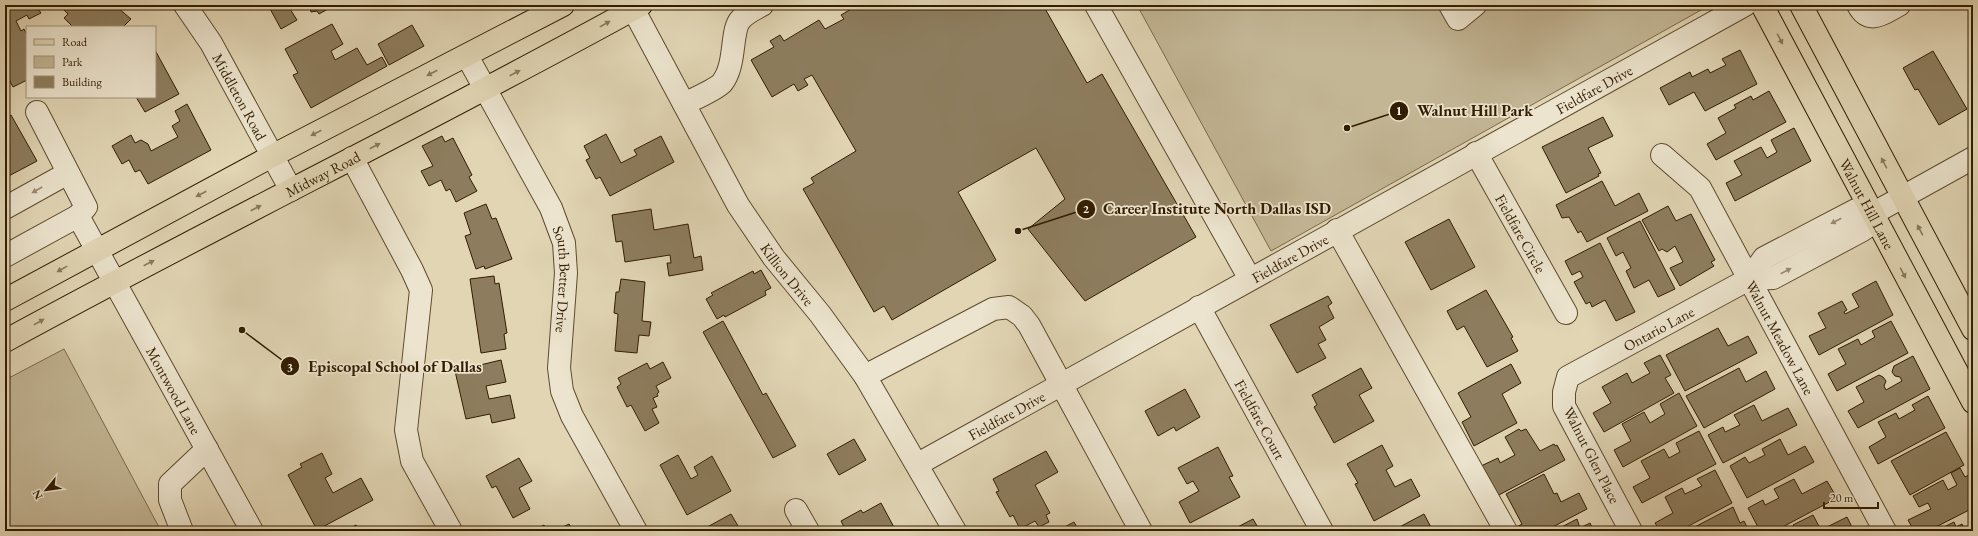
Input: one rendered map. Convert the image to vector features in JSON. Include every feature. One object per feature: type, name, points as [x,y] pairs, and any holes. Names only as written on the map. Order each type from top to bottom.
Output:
[{"type":"main road","points":[[5,300],[272,156],[563,5]]},
{"type":"main road","name":"Walnut Hill Lane","points":[[1762,5],[1973,402]]},
{"type":"main road","points":[[1801,5],[1973,329]]},
{"type":"main road","name":"Midway Road","points":[[5,341],[114,281],[484,89],[635,6]]},
{"type":"street","name":"Middleton Road","points":[[185,5],[212,43],[291,190]]},
{"type":"street","points":[[684,104],[721,84],[728,73],[732,60],[735,34],[740,19],[762,5]]},
{"type":"street","points":[[1096,5],[1250,279]]},
{"type":"street","points":[[1450,5],[1458,19],[1475,5]]},
{"type":"street","name":"Fieldfare Drive","points":[[918,464],[1337,230],[1745,5]]},
{"type":"street","points":[[1858,5],[1863,13],[1870,17],[1880,16],[1899,5]]},
{"type":"street","name":"Killion Drive","points":[[635,6],[684,104],[742,211],[774,258],[820,314],[865,376],[918,464],[955,531]]},
{"type":"street","name":"South Better Drive","points":[[467,56],[551,208],[564,243],[566,273],[559,368],[562,391],[572,416],[636,531]]},
{"type":"street","points":[[5,256],[78,216],[86,207],[37,112]]},
{"type":"street","name":"Fieldfare Circle","points":[[1476,153],[1566,313]]},
{"type":"street","name":"Walnut Meadow Lane","points":[[1662,155],[1700,188],[1885,531]]},
{"type":"street","points":[[352,158],[412,270],[420,290],[406,430],[412,461],[451,531]]},
{"type":"street","name":"Ontario Lane","points":[[1568,377],[1749,279],[1773,278],[1867,227],[1872,214],[1973,158]]},
{"type":"street","points":[[5,208],[68,172]]},
{"type":"street","name":"Montwood Lane","points":[[78,216],[252,531]]},
{"type":"street","points":[[1337,230],[1506,531]]},
{"type":"street","points":[[865,376],[993,309],[1009,307],[1022,316],[1029,325],[1060,385],[1141,531]]},
{"type":"street","name":"Fieldfare Court","points":[[1199,307],[1322,531]]},
{"type":"street","name":"Walnut Glen Place","points":[[1568,377],[1564,392],[1564,406],[1631,531]]},
{"type":"street","points":[[182,531],[170,500],[170,484],[207,449]]},
{"type":"street","points":[[796,510],[808,531]]},
{"type":"green space","points":[[1137,5],[1710,5],[1271,251]]},
{"type":"green space","points":[[64,349],[161,531],[5,531],[5,380]]},
{"type":"building","points":[[5,5],[39,5],[37,7],[41,13],[29,19],[27,15],[16,21],[21,31],[24,29],[26,33],[26,80],[13,87],[5,72]]},
{"type":"building","points":[[69,5],[109,5],[114,10],[117,7],[131,19],[124,26],[72,26],[64,18],[68,14],[64,10]]},
{"type":"building","points":[[268,5],[291,5],[290,9],[297,20],[281,29]]},
{"type":"building","points":[[309,5],[335,5],[319,14],[317,11],[311,12]]},
{"type":"building","points":[[858,5],[1043,5],[1087,83],[1102,74],[1196,237],[1085,301],[1028,229],[1065,199],[1036,148],[958,192],[996,260],[892,320],[884,306],[874,312],[803,189],[814,183],[811,178],[856,151],[812,75],[804,79],[808,85],[798,91],[794,84],[772,97],[751,60],[774,47],[770,41],[780,35],[784,41],[819,20],[825,29],[844,19],[841,15]]},
{"type":"building","points":[[332,24],[343,44],[331,51],[335,60],[357,48],[367,65],[382,57],[387,66],[311,108],[293,75],[298,73],[285,49]]},
{"type":"building","points":[[412,25],[424,46],[389,65],[378,44]]},
{"type":"building","points":[[1740,50],[1757,84],[1705,111],[1694,92],[1669,105],[1660,88],[1690,72],[1692,77],[1708,69],[1710,73],[1726,65],[1722,59]]},
{"type":"building","points":[[1933,51],[1967,109],[1939,125],[1918,89],[1915,90],[1903,68]]},
{"type":"building","points":[[156,52],[179,94],[145,112],[137,98],[156,98]]},
{"type":"building","points":[[1769,91],[1786,122],[1716,160],[1707,144],[1726,133],[1718,118],[1736,108],[1734,105],[1751,96],[1753,100]]},
{"type":"building","points":[[187,104],[211,150],[148,184],[140,170],[135,172],[129,160],[122,164],[112,146],[131,135],[135,143],[141,140],[148,144],[151,151],[178,137],[172,126],[180,121],[175,111]]},
{"type":"building","points":[[11,115],[37,161],[5,178],[5,118]]},
{"type":"building","points":[[1603,117],[1613,136],[1588,148],[1601,173],[1598,174],[1599,176],[1566,193],[1542,147]]},
{"type":"building","points":[[1794,128],[1811,161],[1735,201],[1726,183],[1742,175],[1734,161],[1761,147],[1767,158],[1777,152],[1771,140]]},
{"type":"building","points":[[606,134],[621,163],[637,155],[634,150],[661,136],[674,162],[610,196],[600,177],[596,179],[586,160],[590,158],[584,146]]},
{"type":"building","points":[[442,136],[445,142],[453,138],[472,175],[469,177],[477,191],[456,202],[450,189],[446,191],[441,180],[429,186],[421,171],[433,166],[422,146]]},
{"type":"building","points":[[1602,181],[1615,206],[1639,193],[1648,211],[1587,242],[1581,231],[1578,233],[1569,217],[1562,218],[1556,205]]},
{"type":"building","points":[[486,204],[492,219],[496,218],[512,259],[485,269],[484,266],[476,269],[465,236],[471,234],[464,213]]},
{"type":"building","points":[[1668,206],[1676,221],[1691,214],[1715,260],[1711,262],[1714,266],[1680,286],[1670,268],[1683,262],[1675,246],[1667,252],[1662,249],[1659,251],[1642,220]]},
{"type":"building","points":[[651,209],[654,230],[688,224],[694,258],[701,256],[703,270],[669,276],[667,263],[671,263],[670,255],[625,262],[622,241],[616,242],[612,215]]},
{"type":"building","points":[[1449,219],[1475,267],[1431,290],[1405,242]]},
{"type":"building","points":[[1640,221],[1675,289],[1658,297],[1649,280],[1634,288],[1626,271],[1631,268],[1623,252],[1616,256],[1607,238]]},
{"type":"building","points":[[1600,243],[1635,312],[1616,321],[1605,300],[1592,307],[1590,302],[1586,304],[1574,282],[1583,277],[1580,271],[1572,275],[1565,261]]},
{"type":"building","points":[[761,270],[771,288],[765,291],[766,295],[725,317],[724,315],[717,319],[706,299],[713,295],[711,293],[753,271],[754,274]]},
{"type":"building","points":[[494,276],[495,284],[499,283],[507,333],[504,334],[506,349],[481,353],[470,279]]},
{"type":"building","points":[[621,279],[645,282],[642,321],[651,322],[649,336],[639,335],[637,353],[615,351],[618,314],[614,313],[616,292],[619,292]]},
{"type":"building","points":[[1876,281],[1893,315],[1819,355],[1809,336],[1826,328],[1818,313],[1842,301],[1847,310],[1844,312],[1845,314],[1859,307],[1852,294]]},
{"type":"building","points":[[1486,290],[1513,337],[1511,338],[1518,351],[1487,367],[1464,326],[1457,330],[1447,311]]},
{"type":"building","points":[[1328,296],[1332,303],[1328,306],[1334,318],[1319,327],[1326,340],[1318,344],[1326,358],[1297,373],[1270,325]]},
{"type":"building","points":[[723,321],[763,395],[766,393],[796,446],[773,458],[703,332]]},
{"type":"building","points":[[1891,321],[1908,353],[1837,391],[1828,374],[1846,364],[1838,349],[1858,339],[1861,345],[1875,337],[1872,331]]},
{"type":"building","points":[[1718,328],[1728,346],[1748,336],[1757,353],[1685,391],[1666,355]]},
{"type":"building","points":[[1660,355],[1671,375],[1665,378],[1674,393],[1604,432],[1593,413],[1611,403],[1602,387],[1627,373],[1632,383],[1650,373],[1644,363]]},
{"type":"building","points":[[1913,356],[1930,389],[1858,428],[1848,411],[1864,402],[1856,387],[1879,375],[1886,381],[1884,386],[1886,390],[1902,381],[1900,377],[1895,376],[1892,372],[1894,366]]},
{"type":"building","points":[[501,360],[506,382],[486,386],[489,399],[510,395],[515,418],[492,423],[490,414],[466,419],[455,371]]},
{"type":"building","points":[[663,362],[671,378],[656,386],[659,392],[657,394],[658,396],[653,398],[657,407],[652,409],[659,423],[645,431],[631,405],[627,407],[617,387],[621,384],[618,378],[647,363],[650,369]]},
{"type":"building","points":[[1511,364],[1521,383],[1502,394],[1517,423],[1474,446],[1462,422],[1471,417],[1458,393]]},
{"type":"building","points":[[1361,368],[1372,388],[1359,395],[1374,421],[1334,443],[1314,407],[1317,405],[1312,395]]},
{"type":"building","points":[[1739,368],[1746,382],[1766,371],[1775,389],[1704,428],[1686,396]]},
{"type":"building","points":[[1185,389],[1200,417],[1176,431],[1174,427],[1158,436],[1145,411]]},
{"type":"building","points":[[1679,393],[1697,426],[1623,467],[1614,450],[1631,441],[1622,424],[1644,412],[1650,423],[1665,414],[1660,404]]},
{"type":"building","points":[[1928,396],[1945,428],[1878,464],[1869,447],[1886,437],[1878,422],[1896,413],[1899,419],[1915,410],[1912,405]]},
{"type":"building","points":[[1754,405],[1762,421],[1788,408],[1797,425],[1723,463],[1708,435],[1723,427],[1725,432],[1740,425],[1734,415]]},
{"type":"building","points":[[1519,429],[1521,431],[1526,429],[1540,451],[1554,444],[1555,446],[1557,445],[1565,460],[1497,496],[1481,466],[1498,458],[1500,463],[1515,455],[1505,437]]},
{"type":"building","points":[[1699,431],[1716,464],[1642,503],[1633,487],[1650,478],[1641,461],[1664,449],[1669,458],[1680,452],[1676,443]]},
{"type":"building","points":[[1946,432],[1964,465],[1910,495],[1891,461]]},
{"type":"building","points":[[854,439],[866,460],[839,475],[827,454]]},
{"type":"building","points":[[1780,439],[1788,455],[1805,446],[1814,462],[1747,498],[1730,466],[1745,457],[1749,463],[1765,455],[1762,449]]},
{"type":"building","points":[[1382,445],[1393,466],[1386,470],[1395,487],[1411,479],[1420,496],[1374,521],[1355,484],[1358,483],[1347,464]]},
{"type":"building","points":[[1218,447],[1233,476],[1229,477],[1240,497],[1190,523],[1179,502],[1199,491],[1193,481],[1187,484],[1178,468]]},
{"type":"building","points":[[1046,451],[1058,472],[1035,485],[1050,513],[1046,515],[1049,522],[1039,527],[1035,521],[1020,529],[1013,515],[1010,517],[996,492],[999,491],[993,479]]},
{"type":"building","points":[[322,453],[332,474],[325,478],[333,493],[361,478],[373,500],[317,530],[288,475],[302,467],[300,464]]},
{"type":"building","points":[[678,455],[691,479],[698,475],[694,467],[712,456],[731,491],[687,515],[660,465]]},
{"type":"building","points":[[519,458],[532,481],[519,488],[530,509],[513,518],[496,486],[492,488],[486,476]]},
{"type":"building","points":[[1960,468],[1965,477],[1973,473],[1973,508],[1928,531],[1914,531],[1908,520],[1931,509],[1928,503],[1919,507],[1913,496],[1943,480],[1948,490],[1957,485],[1951,473]]},
{"type":"building","points":[[1715,470],[1732,503],[1679,531],[1660,531],[1655,523],[1673,513],[1665,497],[1682,488],[1685,494],[1702,486],[1697,479]]},
{"type":"building","points":[[1544,474],[1554,494],[1557,493],[1561,502],[1579,493],[1587,509],[1545,531],[1517,531],[1515,528],[1522,524],[1506,494]]},
{"type":"building","points":[[1794,479],[1802,494],[1827,481],[1837,498],[1775,531],[1760,531],[1748,508],[1763,500],[1765,505],[1779,498],[1774,489]]},
{"type":"building","points":[[881,503],[896,531],[846,531],[841,521],[861,510],[863,513]]},
{"type":"building","points":[[1733,507],[1740,523],[1744,521],[1749,531],[1687,531]]},
{"type":"building","points":[[731,514],[741,531],[700,531]]},
{"type":"building","points":[[1424,514],[1433,531],[1392,531]]},
{"type":"building","points":[[1813,515],[1821,530],[1847,517],[1854,531],[1796,531],[1793,525]]},
{"type":"building","points":[[1253,519],[1260,531],[1230,531]]},
{"type":"building","points":[[1577,519],[1580,528],[1590,523],[1594,531],[1554,531]]},
{"type":"building","points":[[1074,522],[1079,531],[1057,531]]},
{"type":"building","points":[[1954,522],[1956,527],[1962,524],[1964,528],[1973,524],[1973,531],[1936,531]]},
{"type":"building","points":[[569,524],[573,531],[555,531]]},
{"type":"building","points":[[356,525],[359,531],[345,531]]},
{"type":"building","points":[[544,525],[547,531],[533,531]]},
{"type":"place","name":"Walnut Hill Park","points":[[1347,128]]},
{"type":"place","name":"Career Institute North Dallas ISD","points":[[1018,231]]},
{"type":"place","name":"Episcopal School of Dallas","points":[[242,330]]}]
